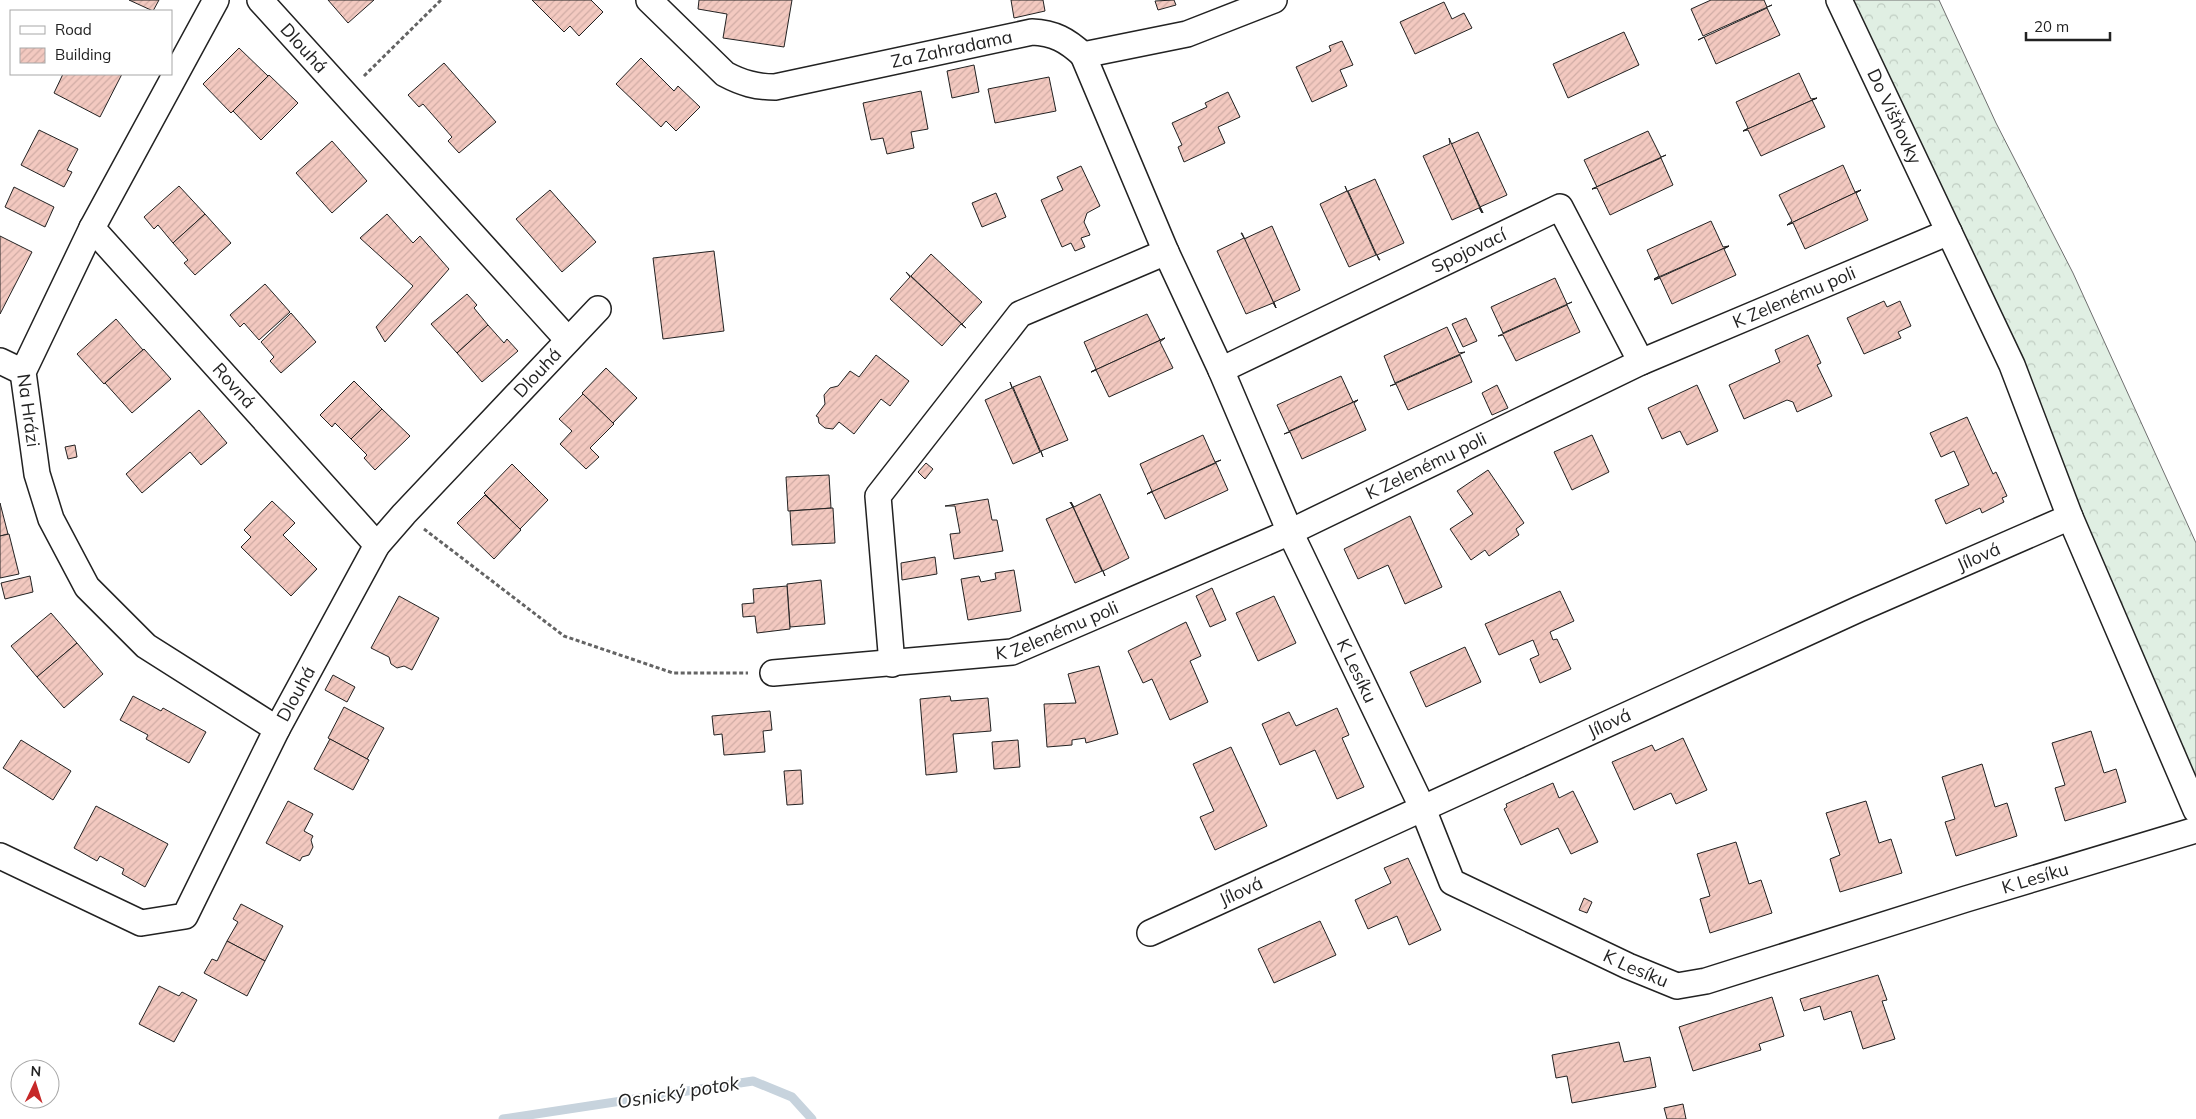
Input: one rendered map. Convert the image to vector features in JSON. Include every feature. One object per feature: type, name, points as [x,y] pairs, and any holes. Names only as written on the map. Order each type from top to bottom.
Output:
[{"type":"street","name":"Na Hrázi","points":[[216,0],[92,228],[23,372],[38,474],[51,519],[87,587],[146,646],[277,729]]},
{"type":"street","name":"Dlouhá","points":[[260,0],[568,340]]},
{"type":"street","name":"Za Zahradama","points":[[649,0],[725,74],[738,82],[762,87],[775,86],[1032,32],[1046,32],[1059,36],[1072,44],[1083,55]]},
{"type":"street","points":[[1274,0],[1186,34],[1083,55],[1166,252],[1221,370],[1290,532]]},
{"type":"street","name":"Do Višňovky","points":[[1839,0],[2012,365],[2070,517],[2196,810]]},
{"type":"street","name":"Spojovací","points":[[1221,370],[1560,207],[1640,362]]},
{"type":"street","name":"Rovná","points":[[92,228],[377,545]]},
{"type":"street","name":"K Zelenému poli","points":[[773,673],[1012,652],[1290,532],[1640,362],[1949,232]]},
{"type":"street","points":[[892,664],[878,496],[1020,314],[1166,252]]},
{"type":"street","name":"Dlouhá","points":[[0,856],[141,923],[185,916],[277,729],[377,545],[598,309]]},
{"type":"street","points":[[0,361],[23,372]]},
{"type":"street","name":"Jílová","points":[[1150,933],[1850,613],[2070,517]]},
{"type":"street","name":"K Lesíku","points":[[1290,532],[1423,809],[1452,882],[1628,966],[1676,986],[1706,981],[1966,899],[2196,830]]},
{"type":"path","points":[[345,94],[441,0]]},
{"type":"path","points":[[404,514],[564,636],[673,673],[773,673]]},
{"type":"green space","points":[[1852,0],[1939,0],[1996,123],[2073,273],[2196,543],[2196,784]]},
{"type":"building","points":[[129,0],[159,0],[154,10]]},
{"type":"building","points":[[328,0],[374,0],[348,23]]},
{"type":"building","points":[[532,0],[591,0],[603,12],[579,36],[570,26],[564,32]]},
{"type":"building","points":[[699,0],[792,0],[784,47],[723,38],[727,14],[698,9]]},
{"type":"building","points":[[1011,0],[1043,0],[1045,11],[1014,18]]},
{"type":"building","points":[[1174,0],[1176,5],[1158,10],[1155,1]]},
{"type":"building","points":[[1711,0],[1764,0],[1767,7],[1772,5],[1703,36],[1691,9]]},
{"type":"building","points":[[1444,2],[1452,19],[1464,13],[1472,28],[1415,54],[1400,22]]},
{"type":"building","points":[[1767,8],[1780,35],[1716,64],[1704,37]]},
{"type":"building","points":[[1624,32],[1639,65],[1568,98],[1553,64]]},
{"type":"building","points":[[1342,41],[1353,65],[1340,70],[1347,86],[1312,102],[1296,67],[1331,51],[1329,46]]},
{"type":"building","points":[[239,48],[268,76],[231,113],[203,84]]},
{"type":"building","points":[[641,58],[674,91],[678,86],[700,107],[676,131],[666,121],[661,127],[616,84]]},
{"type":"building","points":[[444,63],[496,122],[459,153],[448,141],[452,137],[423,104],[419,107],[408,95]]},
{"type":"building","points":[[974,65],[979,92],[952,98],[947,71]]},
{"type":"building","points":[[1799,73],[1811,99],[1817,98],[1743,131],[1748,128],[1736,102]]},
{"type":"building","points":[[63,75],[121,75],[100,117],[54,93]]},
{"type":"building","points":[[269,75],[298,103],[261,140],[233,111]]},
{"type":"building","points":[[1049,77],[1056,111],[995,123],[988,89]]},
{"type":"building","points":[[921,91],[928,129],[911,132],[914,148],[887,154],[883,138],[871,140],[863,103]]},
{"type":"building","points":[[1228,92],[1240,117],[1218,127],[1225,143],[1184,162],[1178,147],[1182,145],[1172,123],[1207,107],[1205,103]]},
{"type":"building","points":[[1812,100],[1825,127],[1761,156],[1748,130],[1743,131]]},
{"type":"building","points":[[39,130],[78,149],[67,170],[72,172],[64,187],[21,165]]},
{"type":"building","points":[[1648,131],[1661,157],[1666,155],[1597,187],[1584,160]]},
{"type":"building","points":[[1478,132],[1507,195],[1480,207],[1451,144]]},
{"type":"building","points":[[1449,138],[1482,213],[1479,208],[1452,220],[1423,156],[1450,144]]},
{"type":"building","points":[[332,141],[367,181],[332,213],[296,173]]},
{"type":"building","points":[[1661,158],[1673,185],[1610,215],[1597,188],[1592,189]]},
{"type":"building","points":[[1843,165],[1855,192],[1861,190],[1787,225],[1792,221],[1779,195]]},
{"type":"building","points":[[1081,166],[1100,206],[1087,213],[1084,222],[1090,235],[1081,238],[1085,247],[1075,251],[1071,243],[1062,247],[1041,200],[1063,190],[1057,177]]},
{"type":"building","points":[[1375,179],[1404,243],[1377,255],[1380,260],[1379,260],[1348,191]]},
{"type":"building","points":[[179,186],[205,214],[173,243],[158,225],[154,229],[144,217]]},
{"type":"building","points":[[1345,186],[1376,255],[1349,267],[1320,204],[1347,191]]},
{"type":"building","points":[[14,187],[54,207],[45,227],[5,207]]},
{"type":"building","points":[[550,190],[596,242],[562,272],[516,219]]},
{"type":"building","points":[[1861,190],[1856,193],[1868,220],[1805,249],[1793,223],[1787,225]]},
{"type":"building","points":[[996,193],[1006,217],[982,227],[972,203]]},
{"type":"building","points":[[205,214],[231,243],[195,275],[184,263],[188,260],[173,243]]},
{"type":"building","points":[[387,214],[413,243],[420,236],[449,269],[385,342],[376,327],[413,286],[360,238]]},
{"type":"building","points":[[1711,221],[1723,247],[1729,246],[1654,279],[1659,276],[1647,250]]},
{"type":"building","points":[[1272,226],[1300,290],[1274,302],[1276,308],[1244,239]]},
{"type":"building","points":[[1242,233],[1276,308],[1273,303],[1246,314],[1217,251],[1244,238]]},
{"type":"building","points":[[0,236],[32,252],[0,314]]},
{"type":"building","points":[[1729,246],[1724,249],[1736,275],[1672,304],[1660,278],[1654,280]]},
{"type":"building","points":[[714,251],[724,331],[663,339],[653,258]]},
{"type":"building","points":[[931,254],[982,302],[962,324],[966,328],[911,276]]},
{"type":"building","points":[[906,272],[966,328],[961,324],[942,346],[890,299],[910,277]]},
{"type":"building","points":[[1555,278],[1567,304],[1572,302],[1503,333],[1491,307]]},
{"type":"building","points":[[265,284],[290,312],[259,340],[244,323],[240,327],[230,315]]},
{"type":"building","points":[[467,294],[477,305],[474,308],[488,325],[457,353],[431,324]]},
{"type":"building","points":[[1884,301],[1887,307],[1900,301],[1911,326],[1898,332],[1901,338],[1864,354],[1847,318]]},
{"type":"building","points":[[1567,305],[1580,332],[1516,361],[1503,335],[1498,336]]},
{"type":"building","points":[[291,313],[316,342],[281,373],[270,361],[274,357],[261,342]]},
{"type":"building","points":[[1147,314],[1160,340],[1165,338],[1091,372],[1096,369],[1084,342]]},
{"type":"building","points":[[1466,318],[1477,341],[1463,347],[1452,324]]},
{"type":"building","points":[[116,319],[143,350],[104,384],[77,354]]},
{"type":"building","points":[[488,325],[504,343],[507,339],[518,351],[482,382],[457,353]]},
{"type":"building","points":[[1447,327],[1459,353],[1465,352],[1395,383],[1384,356]]},
{"type":"building","points":[[1808,335],[1821,363],[1817,365],[1832,396],[1797,412],[1793,402],[1787,400],[1744,419],[1729,385],[1780,362],[1775,350]]},
{"type":"building","points":[[1165,338],[1160,342],[1173,368],[1109,397],[1096,370],[1091,372]]},
{"type":"building","points":[[144,349],[171,379],[132,413],[105,383]]},
{"type":"building","points":[[876,355],[909,381],[890,406],[881,399],[854,434],[839,422],[833,429],[825,428],[819,423],[816,416],[825,404],[824,395],[830,388],[838,386],[850,371],[859,377]]},
{"type":"building","points":[[1460,355],[1472,382],[1408,410],[1396,384],[1390,386]]},
{"type":"building","points":[[606,368],[637,398],[613,423],[582,393]]},
{"type":"building","points":[[1040,376],[1068,440],[1041,451],[1043,457],[1013,387]]},
{"type":"building","points":[[1341,376],[1353,402],[1358,400],[1289,431],[1277,405]]},
{"type":"building","points":[[354,381],[382,409],[351,439],[335,423],[332,427],[320,415]]},
{"type":"building","points":[[1010,382],[1040,452],[1013,464],[985,400],[1012,388]]},
{"type":"building","points":[[1497,385],[1508,408],[1492,415],[1482,393]]},
{"type":"building","points":[[1697,385],[1718,431],[1687,445],[1680,431],[1662,439],[1648,408]]},
{"type":"building","points":[[583,394],[614,424],[590,448],[599,457],[586,469],[560,444],[572,431],[559,419]]},
{"type":"building","points":[[1358,400],[1354,403],[1366,430],[1302,459],[1290,432],[1284,434]]},
{"type":"building","points":[[382,409],[410,436],[375,470],[364,458],[367,455],[351,439]]},
{"type":"building","points":[[199,410],[227,443],[201,465],[190,452],[142,493],[126,474]]},
{"type":"building","points":[[1967,417],[1993,474],[1996,472],[2007,496],[2002,498],[2004,502],[1982,513],[1980,508],[1946,524],[1935,500],[1969,485],[1954,451],[1941,457],[1930,433]]},
{"type":"building","points":[[1203,435],[1215,462],[1221,460],[1147,494],[1152,491],[1140,464]]},
{"type":"building","points":[[1592,435],[1609,472],[1572,490],[1554,452]]},
{"type":"building","points":[[75,445],[77,457],[68,459],[65,447]]},
{"type":"building","points":[[926,463],[933,469],[925,479],[918,472]]},
{"type":"building","points":[[1216,463],[1228,490],[1165,519],[1152,492],[1147,494]]},
{"type":"building","points":[[512,464],[548,500],[520,529],[484,493]]},
{"type":"building","points":[[1488,470],[1524,523],[1516,529],[1519,535],[1489,556],[1485,550],[1471,560],[1450,529],[1473,514],[1457,491]]},
{"type":"building","points":[[829,475],[831,508],[788,511],[786,477]]},
{"type":"building","points":[[1100,494],[1129,558],[1103,571],[1105,576],[1071,502],[1074,507]]},
{"type":"building","points":[[485,495],[521,530],[494,559],[457,523]]},
{"type":"building","points":[[988,499],[992,520],[997,520],[1003,551],[954,559],[950,534],[960,533],[955,506],[945,506]]},
{"type":"building","points":[[272,501],[295,523],[283,535],[317,569],[291,596],[241,547],[251,537],[244,530]]},
{"type":"building","points":[[0,503],[8,534],[0,536]]},
{"type":"building","points":[[1073,507],[1102,571],[1075,583],[1046,519]]},
{"type":"building","points":[[833,508],[835,543],[792,545],[790,511]]},
{"type":"building","points":[[1410,516],[1442,587],[1405,604],[1388,565],[1358,579],[1344,549]]},
{"type":"building","points":[[9,534],[19,574],[0,578],[0,536]]},
{"type":"building","points":[[935,557],[937,574],[902,580],[901,563]]},
{"type":"building","points":[[1014,570],[1021,611],[968,620],[961,579],[979,576],[981,582],[996,579],[995,573]]},
{"type":"building","points":[[30,576],[33,592],[5,599],[1,583]]},
{"type":"building","points":[[821,580],[825,624],[790,627],[787,584]]},
{"type":"building","points":[[787,586],[790,629],[757,633],[755,616],[743,617],[742,604],[754,603],[753,589]]},
{"type":"building","points":[[1212,588],[1226,620],[1210,627],[1196,596]]},
{"type":"building","points":[[1560,591],[1574,621],[1550,632],[1553,640],[1557,639],[1571,669],[1540,683],[1530,659],[1539,655],[1533,640],[1499,655],[1485,624]]},
{"type":"building","points":[[399,596],[439,618],[412,670],[404,666],[397,668],[391,664],[389,657],[371,648]]},
{"type":"building","points":[[1274,596],[1296,643],[1258,661],[1236,613]]},
{"type":"building","points":[[51,613],[77,643],[37,677],[11,646]]},
{"type":"building","points":[[1186,622],[1201,656],[1190,661],[1208,702],[1170,720],[1152,679],[1143,683],[1128,651]]},
{"type":"building","points":[[77,643],[103,674],[64,708],[37,677]]},
{"type":"building","points":[[1465,647],[1481,682],[1426,707],[1410,672]]},
{"type":"building","points":[[1099,666],[1118,734],[1086,743],[1085,738],[1072,740],[1072,745],[1047,747],[1044,704],[1076,703],[1068,674]]},
{"type":"building","points":[[333,675],[355,687],[347,702],[325,690]]},
{"type":"building","points":[[133,696],[161,711],[163,708],[206,732],[189,763],[146,739],[148,735],[120,720]]},
{"type":"building","points":[[950,696],[951,701],[988,698],[991,731],[953,734],[957,772],[926,775],[920,699]]},
{"type":"building","points":[[344,707],[384,728],[367,759],[328,738]]},
{"type":"building","points":[[1337,708],[1349,735],[1342,738],[1364,787],[1337,799],[1315,750],[1280,765],[1262,724],[1289,712],[1296,726]]},
{"type":"building","points":[[770,711],[772,730],[763,731],[765,752],[724,755],[722,734],[714,735],[712,716]]},
{"type":"building","points":[[2091,731],[2104,773],[2116,769],[2126,802],[2065,821],[2055,788],[2065,785],[2052,743]]},
{"type":"building","points":[[1683,738],[1707,790],[1676,804],[1671,793],[1634,810],[1612,762],[1652,745],[1655,751]]},
{"type":"building","points":[[330,739],[369,760],[353,790],[314,769]]},
{"type":"building","points":[[21,740],[71,771],[53,800],[3,768]]},
{"type":"building","points":[[1018,740],[1020,767],[994,769],[992,742]]},
{"type":"building","points":[[1231,747],[1267,826],[1215,850],[1200,817],[1214,811],[1193,764]]},
{"type":"building","points":[[1982,764],[1995,807],[2007,803],[2017,836],[1956,856],[1945,822],[1955,819],[1942,777]]},
{"type":"building","points":[[801,770],[803,804],[787,805],[784,771]]},
{"type":"building","points":[[1553,783],[1559,798],[1573,791],[1598,842],[1571,854],[1558,828],[1521,845],[1504,809],[1507,807],[1506,804]]},
{"type":"building","points":[[288,801],[313,814],[304,831],[313,836],[311,840],[313,847],[309,855],[302,857],[300,861],[266,843]]},
{"type":"building","points":[[1866,801],[1879,843],[1891,839],[1902,873],[1840,892],[1830,859],[1840,855],[1826,813]]},
{"type":"building","points":[[96,806],[168,844],[145,887],[122,874],[124,869],[100,856],[97,861],[74,848]]},
{"type":"building","points":[[1736,842],[1749,884],[1761,880],[1772,913],[1710,933],[1700,899],[1710,896],[1697,854]]},
{"type":"building","points":[[1408,858],[1441,930],[1409,945],[1397,916],[1368,929],[1355,900],[1391,883],[1384,868]]},
{"type":"building","points":[[1584,898],[1592,902],[1587,913],[1579,910]]},
{"type":"building","points":[[241,904],[283,926],[265,961],[227,941],[238,922],[233,919]]},
{"type":"building","points":[[1320,921],[1336,955],[1274,983],[1258,949]]},
{"type":"building","points":[[227,941],[265,961],[247,996],[204,973],[212,959],[217,961]]},
{"type":"building","points":[[1878,975],[1887,1000],[1882,1001],[1895,1039],[1863,1049],[1851,1011],[1824,1020],[1820,1006],[1804,1011],[1800,999]]},
{"type":"building","points":[[159,986],[179,996],[182,992],[197,1000],[174,1042],[139,1024]]},
{"type":"building","points":[[1772,997],[1784,1036],[1759,1044],[1761,1050],[1693,1071],[1679,1027]]},
{"type":"building","points":[[1619,1042],[1624,1062],[1650,1057],[1656,1087],[1572,1103],[1567,1076],[1556,1078],[1552,1055]]},
{"type":"building","points":[[1683,1104],[1686,1119],[1667,1119],[1664,1108]]},
{"type":"waterway","name":"Osnický potok","points":[[503,1119],[753,1081],[792,1097],[812,1119]]}]
